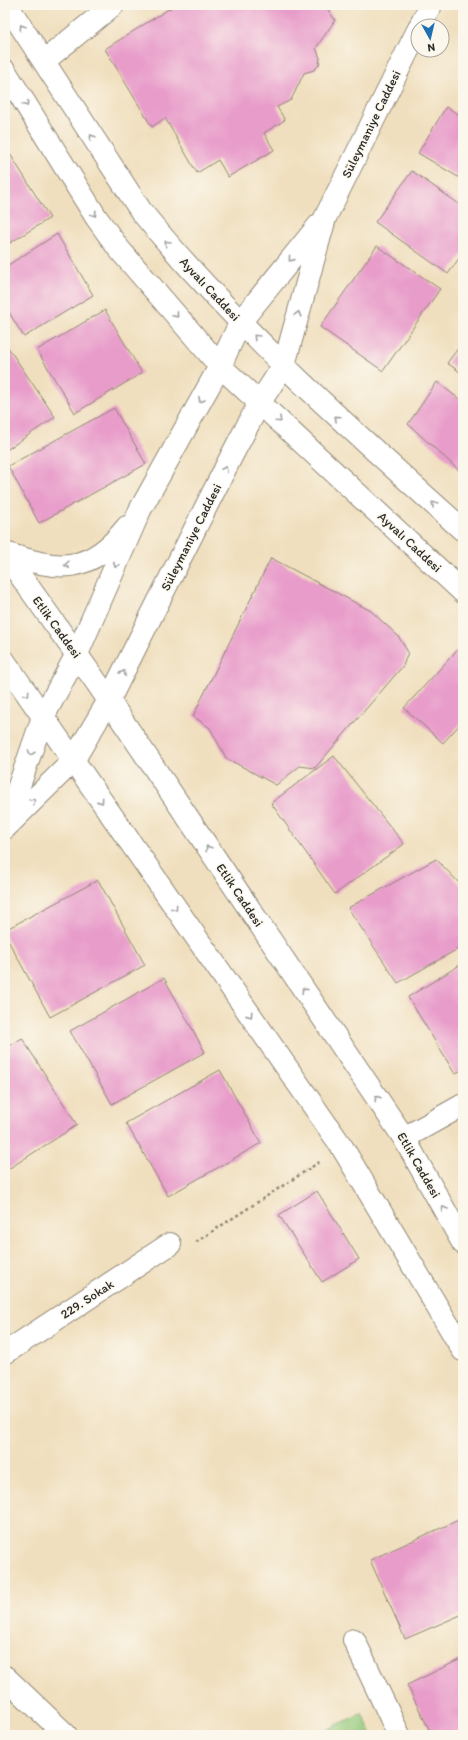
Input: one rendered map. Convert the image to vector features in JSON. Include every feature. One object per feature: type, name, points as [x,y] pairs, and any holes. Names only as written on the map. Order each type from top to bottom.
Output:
[{"type":"main road","name":"Ayvalı Caddesi","points":[[7,5],[141,211],[163,239],[333,414],[463,530]]},
{"type":"main road","points":[[44,61],[113,5]]},
{"type":"main road","points":[[424,18],[430,5]]},
{"type":"main road","name":"Süleymaniye Caddesi","points":[[5,828],[73,761],[109,700],[260,402],[284,365],[325,218],[410,46]]},
{"type":"main road","name":"Ayvalı Caddesi","points":[[5,71],[96,217],[119,249],[220,366],[463,592]]},
{"type":"main road","name":"Süleymaniye Caddesi","points":[[5,828],[43,717],[77,654],[140,510],[220,366],[241,321],[325,218]]},
{"type":"main road","name":"Süleymaniye Caddesi","points":[[5,554],[29,561],[58,566],[82,564],[99,555],[120,536],[140,510]]},
{"type":"main road","name":"Etlik Caddesi","points":[[5,554],[109,700],[404,1138],[463,1243]]},
{"type":"main road","points":[[5,662],[342,1147],[463,1350]]},
{"type":"main road","points":[[404,1138],[463,1105]]},
{"type":"main road","name":"229. Sokak","points":[[5,1353],[170,1244]]},
{"type":"main road","points":[[354,1640],[400,1735]]},
{"type":"main road","points":[[5,1677],[66,1735]]},
{"type":"path","points":[[170,1244],[192,1244],[342,1147]]},
{"type":"green space","points":[[362,1713],[372,1735],[316,1735]]},
{"type":"building","points":[[175,5],[331,5],[326,7],[335,20],[316,48],[320,58],[319,65],[314,70],[304,73],[291,100],[277,107],[285,120],[264,133],[274,150],[228,177],[218,160],[197,173],[165,118],[152,127],[105,49]]},
{"type":"building","points":[[446,107],[463,117],[463,180],[418,153]]},
{"type":"building","points":[[5,146],[50,218],[5,246]]},
{"type":"building","points":[[412,171],[463,207],[463,253],[448,274],[375,222]]},
{"type":"building","points":[[57,234],[93,295],[24,337],[5,306],[5,267]]},
{"type":"building","points":[[377,246],[440,289],[383,371],[320,327]]},
{"type":"building","points":[[105,310],[142,373],[75,413],[37,350]]},
{"type":"building","points":[[463,342],[463,374],[447,363]]},
{"type":"building","points":[[5,343],[55,417],[5,451]]},
{"type":"building","points":[[437,382],[463,402],[463,474],[408,424]]},
{"type":"building","points":[[114,408],[146,464],[39,523],[8,466]]},
{"type":"building","points":[[271,558],[371,611],[398,636],[408,652],[403,666],[315,768],[300,766],[276,785],[226,758],[210,728],[193,716]]},
{"type":"building","points":[[461,646],[463,648],[463,721],[443,743],[404,708]]},
{"type":"building","points":[[334,756],[404,844],[335,894],[271,803]]},
{"type":"building","points":[[436,859],[463,887],[463,946],[398,983],[348,908]]},
{"type":"building","points":[[98,880],[145,965],[50,1017],[5,935],[5,930]]},
{"type":"building","points":[[463,963],[463,1069],[455,1074],[408,997]]},
{"type":"building","points":[[164,978],[205,1052],[112,1104],[70,1031]]},
{"type":"building","points":[[22,1038],[77,1125],[5,1171],[5,1049]]},
{"type":"building","points":[[220,1070],[261,1143],[168,1196],[126,1123]]},
{"type":"building","points":[[317,1191],[359,1259],[322,1282],[279,1215]]},
{"type":"building","points":[[463,1518],[463,1614],[405,1639],[370,1560]]},
{"type":"building","points":[[463,1658],[463,1735],[432,1735],[407,1685]]}]
